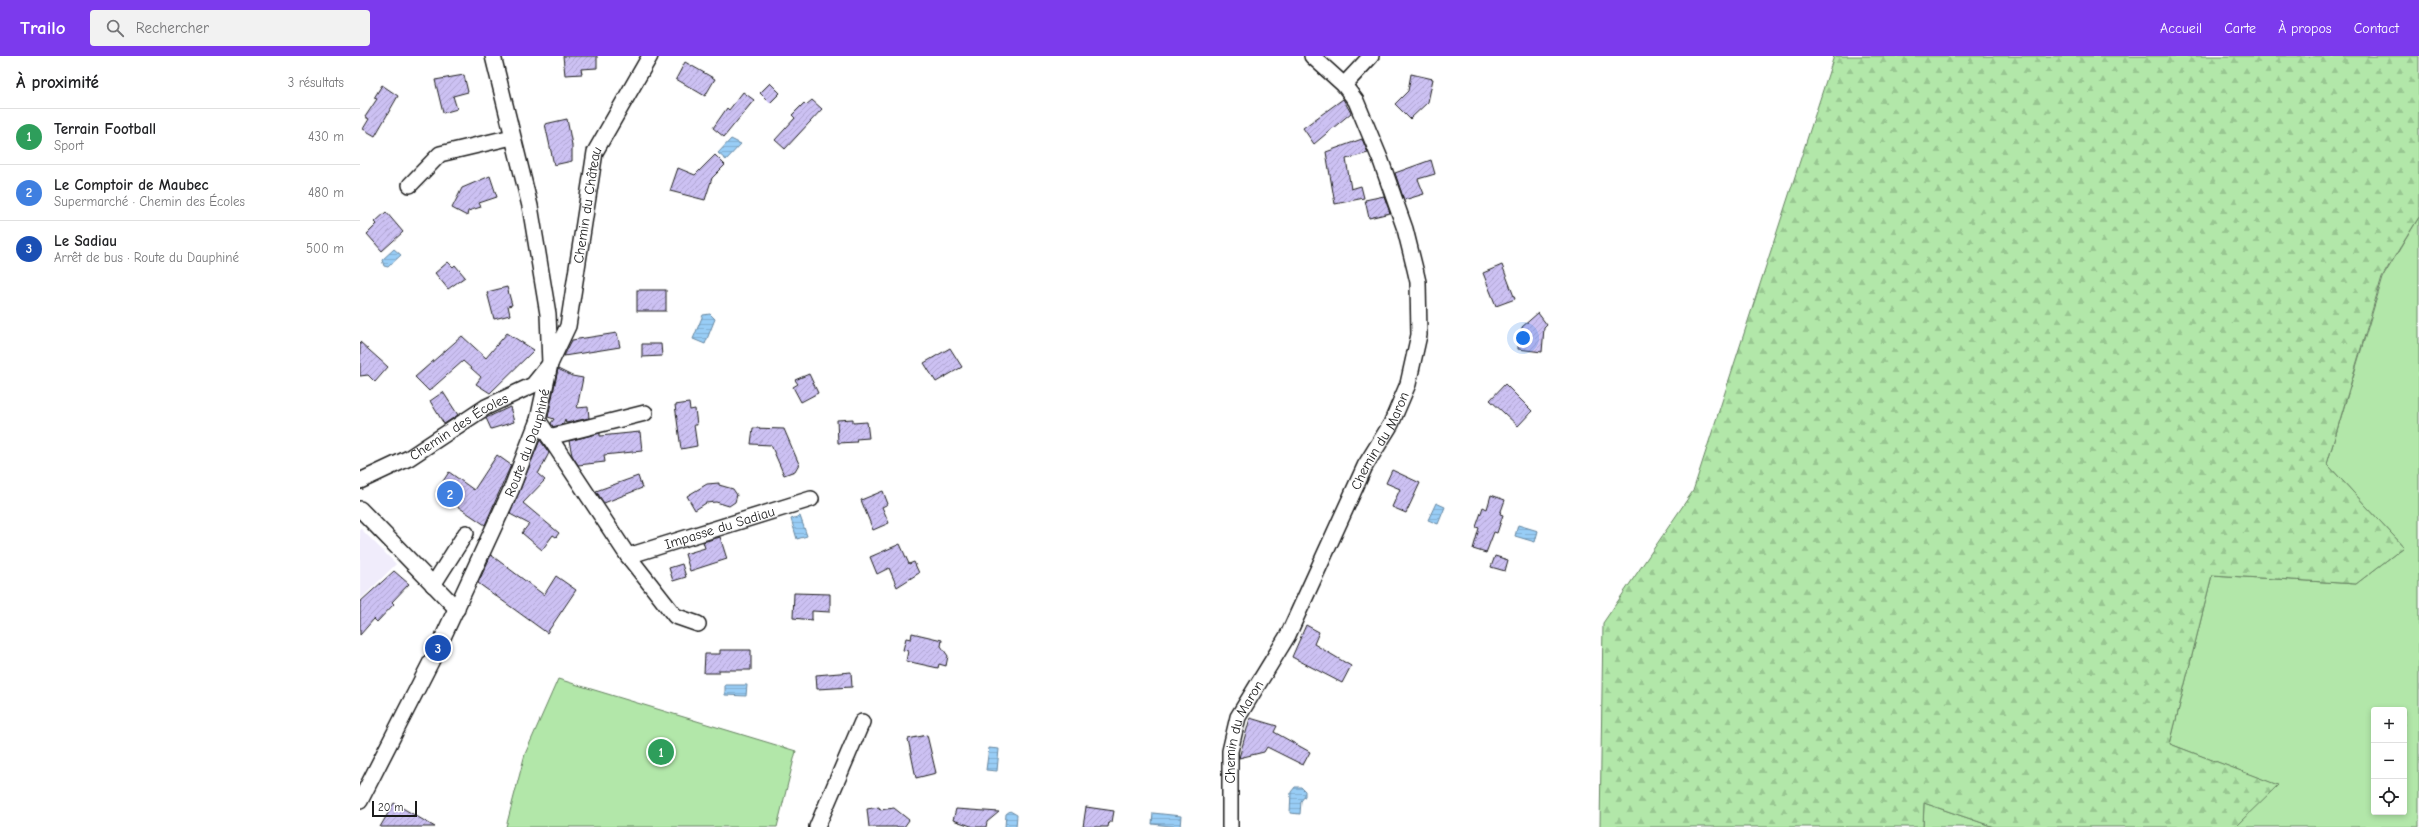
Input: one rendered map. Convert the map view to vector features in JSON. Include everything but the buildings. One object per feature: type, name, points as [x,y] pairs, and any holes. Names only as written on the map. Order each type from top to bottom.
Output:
[{"type":"street","name":"Route du Dauphiné","points":[[360,801],[457,609],[511,490],[538,420],[550,364],[548,314],[530,206],[493,56]]},
{"type":"street","name":"Chemin du Château","points":[[550,364],[568,326],[596,152],[650,56]]},
{"type":"street","name":"Chemin du Maron","points":[[1230,827],[1230,751],[1238,717],[1288,635],[1362,472],[1391,424],[1408,384],[1420,334],[1418,282],[1405,229],[1381,161],[1356,101],[1344,86],[1312,56]]},
{"type":"street","points":[[1344,86],[1371,56]]},
{"type":"street","points":[[410,185],[440,154],[512,137]]},
{"type":"street","name":"Chemin des Écoles","points":[[360,480],[409,458],[486,407],[533,385],[550,364]]},
{"type":"street","points":[[549,438],[644,413]]},
{"type":"street","points":[[538,420],[628,556],[675,616],[698,624]]},
{"type":"street","name":"Impasse du Sadiau","points":[[628,556],[811,499]]},
{"type":"street","points":[[360,509],[457,609]]},
{"type":"street","points":[[433,585],[466,533]]},
{"type":"street","points":[[817,827],[862,722]]},
{"type":"shaded area","points":[[360,528],[396,564],[360,600]]},
{"type":"green space","points":[[1834,56],[2419,56],[2419,217],[2382,277],[2327,464],[2404,547],[2356,584],[2212,575],[2170,744],[2278,785],[2235,827],[1994,827],[1924,803],[1923,827],[1600,827],[1603,623],[1693,491]]},
{"type":"green space","points":[[2419,217],[2419,827],[2235,827],[2277,785],[2170,744],[2212,575],[2356,584],[2404,547],[2327,464],[2383,277]]},
{"type":"green space","points":[[558,679],[796,751],[777,827],[506,827],[525,754]]},
{"type":"green space","points":[[1924,803],[1994,827],[1923,827]]},
{"type":"water","points":[[731,139],[741,144],[726,160],[718,153]]},
{"type":"water","points":[[394,249],[401,255],[388,267],[384,266],[382,260]]},
{"type":"water","points":[[710,314],[715,319],[705,344],[693,339],[703,315]]},
{"type":"water","points":[[1436,503],[1445,507],[1438,524],[1428,520]]},
{"type":"water","points":[[800,516],[807,536],[797,539],[791,519]]},
{"type":"water","points":[[1518,525],[1538,531],[1535,542],[1515,536]]},
{"type":"water","points":[[725,685],[747,685],[746,696],[725,695]]},
{"type":"water","points":[[989,748],[999,749],[997,771],[986,770]]},
{"type":"water","points":[[1295,787],[1301,787],[1305,791],[1305,796],[1301,801],[1300,814],[1290,813],[1291,792]]},
{"type":"water","points":[[1010,811],[1017,815],[1016,827],[1005,827],[1006,814]]},
{"type":"water","points":[[1153,813],[1181,816],[1180,827],[1152,824]]},
{"type":"place","name":"Le Comptoir de Maubec","points":[[450,494]]},
{"type":"place","name":"Le Sadiau","points":[[438,648]]},
{"type":"place","name":"Terrain Football","points":[[661,752]]}]
